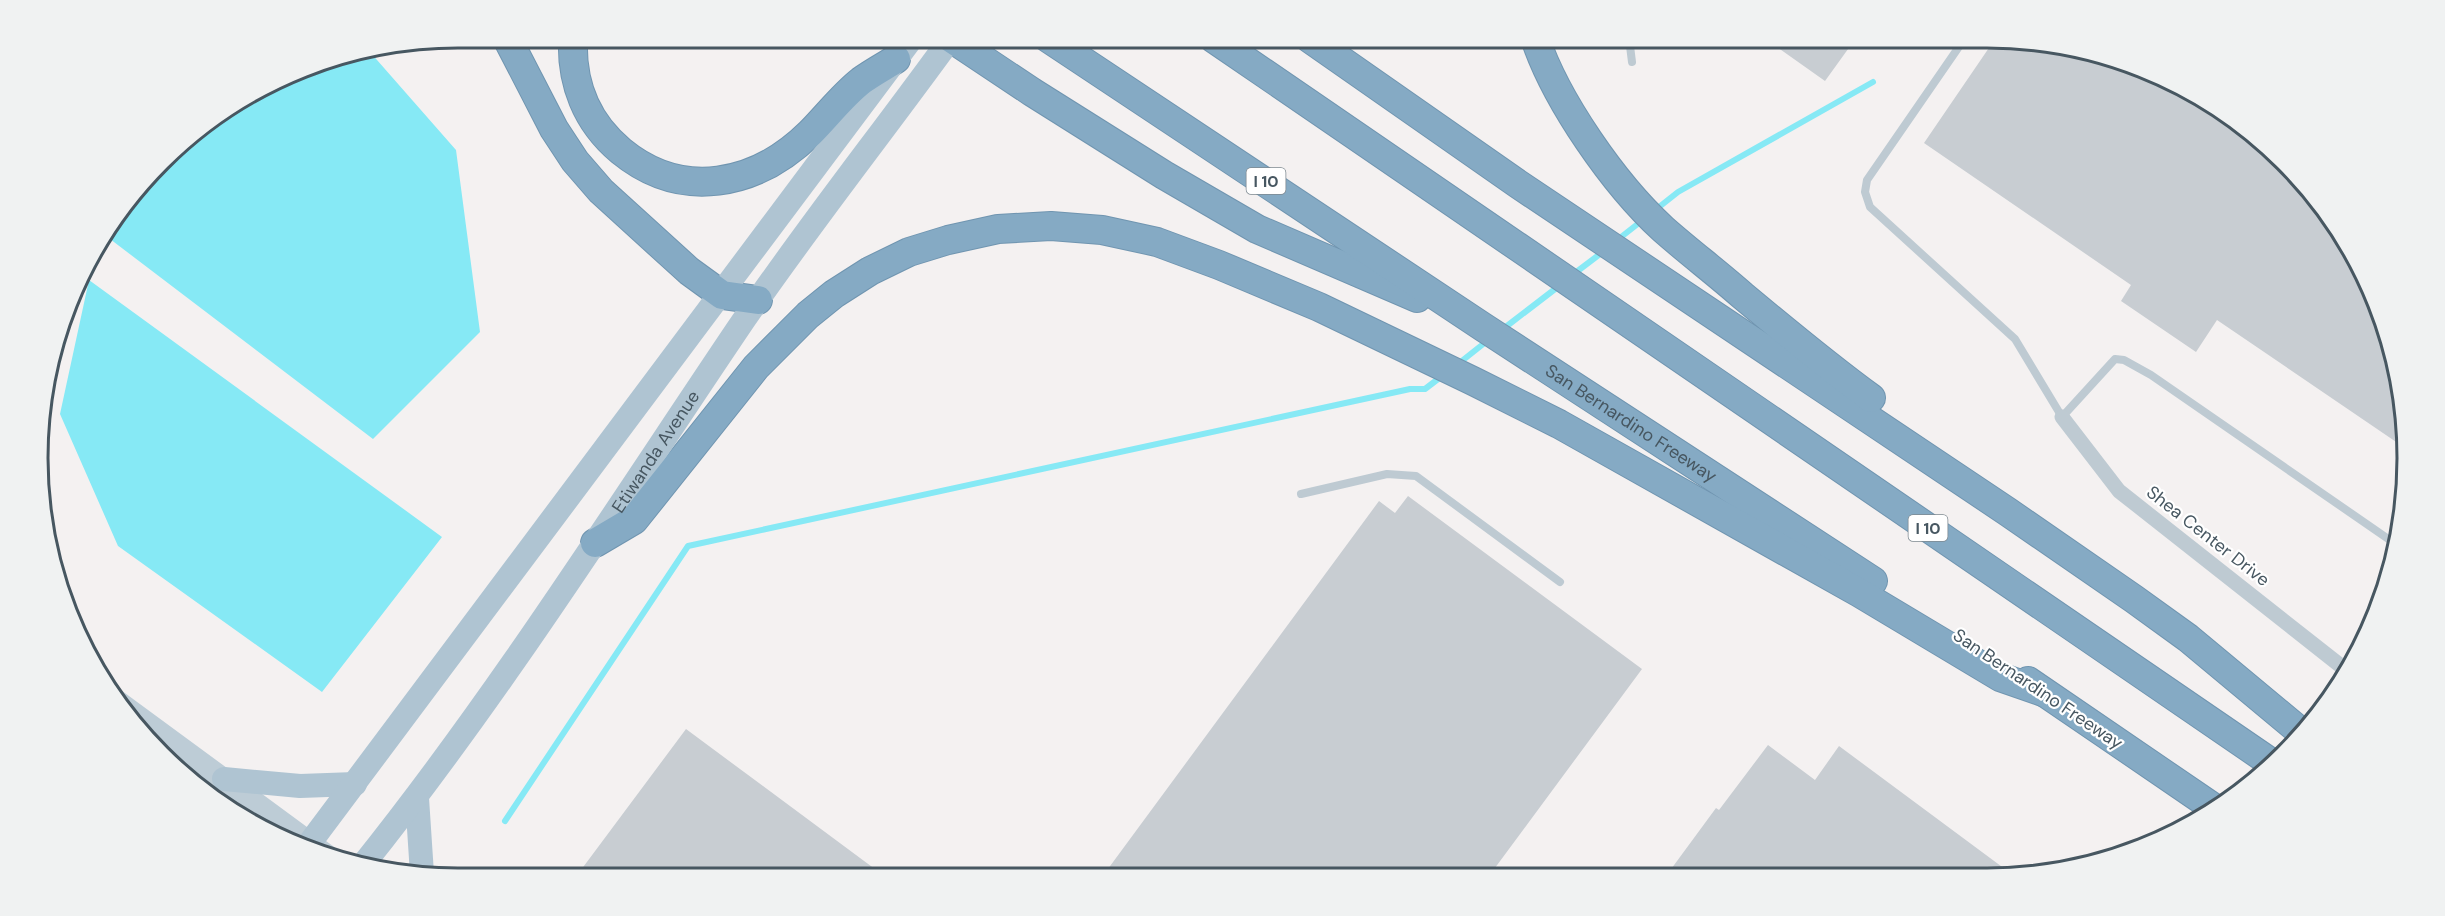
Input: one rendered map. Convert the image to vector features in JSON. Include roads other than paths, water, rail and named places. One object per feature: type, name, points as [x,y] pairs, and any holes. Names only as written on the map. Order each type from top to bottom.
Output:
[{"type":"highway","points":[[512,48],[554,129],[582,169],[601,191],[675,260],[722,295],[758,300]]},
{"type":"highway","points":[[573,48],[579,91],[592,119],[609,140],[631,159],[652,170],[678,179],[704,183],[742,176],[771,163],[809,134],[861,81],[904,48]]},
{"type":"highway","points":[[966,48],[1164,175],[1257,229],[1483,327]]},
{"type":"highway","name":"San Bernardino Freeway","points":[[1063,48],[1483,327],[2043,692],[2207,804]]},
{"type":"highway","name":"I 10","points":[[1228,48],[2265,759]]},
{"type":"highway","points":[[1323,48],[1594,236],[2008,512],[2188,638],[2295,727]]},
{"type":"highway","points":[[1539,48],[1557,87],[1581,130],[1638,203],[1663,228],[1852,384],[2080,547],[2165,612],[2188,638]]},
{"type":"highway","points":[[595,543],[634,520],[756,367],[808,315],[834,294],[870,271],[909,252],[948,240],[998,229],[1051,226],[1102,230],[1157,242],[1219,265],[1318,307],[1473,381],[1559,424],[1858,592],[2000,677],[2043,692]]},
{"type":"main road","points":[[319,843],[355,784],[904,48]]},
{"type":"main road","name":"Etiwanda Avenue","points":[[369,858],[417,798],[595,543],[758,300],[944,48]]},
{"type":"main road","points":[[143,720],[297,835]]},
{"type":"main road","points":[[224,779],[300,786],[355,784]]},
{"type":"main road","points":[[417,798],[421,866]]},
{"type":"street","name":"Shea Center Drive","points":[[2062,417],[2119,491],[2340,666]]},
{"type":"lane","points":[[1630,48],[1632,62]]},
{"type":"lane","points":[[1958,48],[1867,180],[1865,192],[1870,207],[2015,339],[2062,417],[2115,359],[2124,360],[2151,375],[2389,539]]},
{"type":"lane","points":[[1301,494],[1387,474],[1416,476],[1560,582]]},
{"type":"water","points":[[374,57],[456,150],[480,332],[373,439],[111,240],[124,221],[168,168],[230,117],[301,79]]},
{"type":"water","points":[[89,280],[442,537],[322,692],[118,546],[60,414]]},
{"type":"waterway","points":[[1654,211],[1678,192],[1873,82]]},
{"type":"waterway","points":[[1616,241],[1644,219]]},
{"type":"waterway","points":[[1571,276],[1604,251]]},
{"type":"waterway","points":[[1503,329],[1559,286]]},
{"type":"waterway","points":[[1458,364],[1487,341]]},
{"type":"waterway","points":[[505,821],[688,546],[1410,389],[1425,389],[1442,376]]}]
